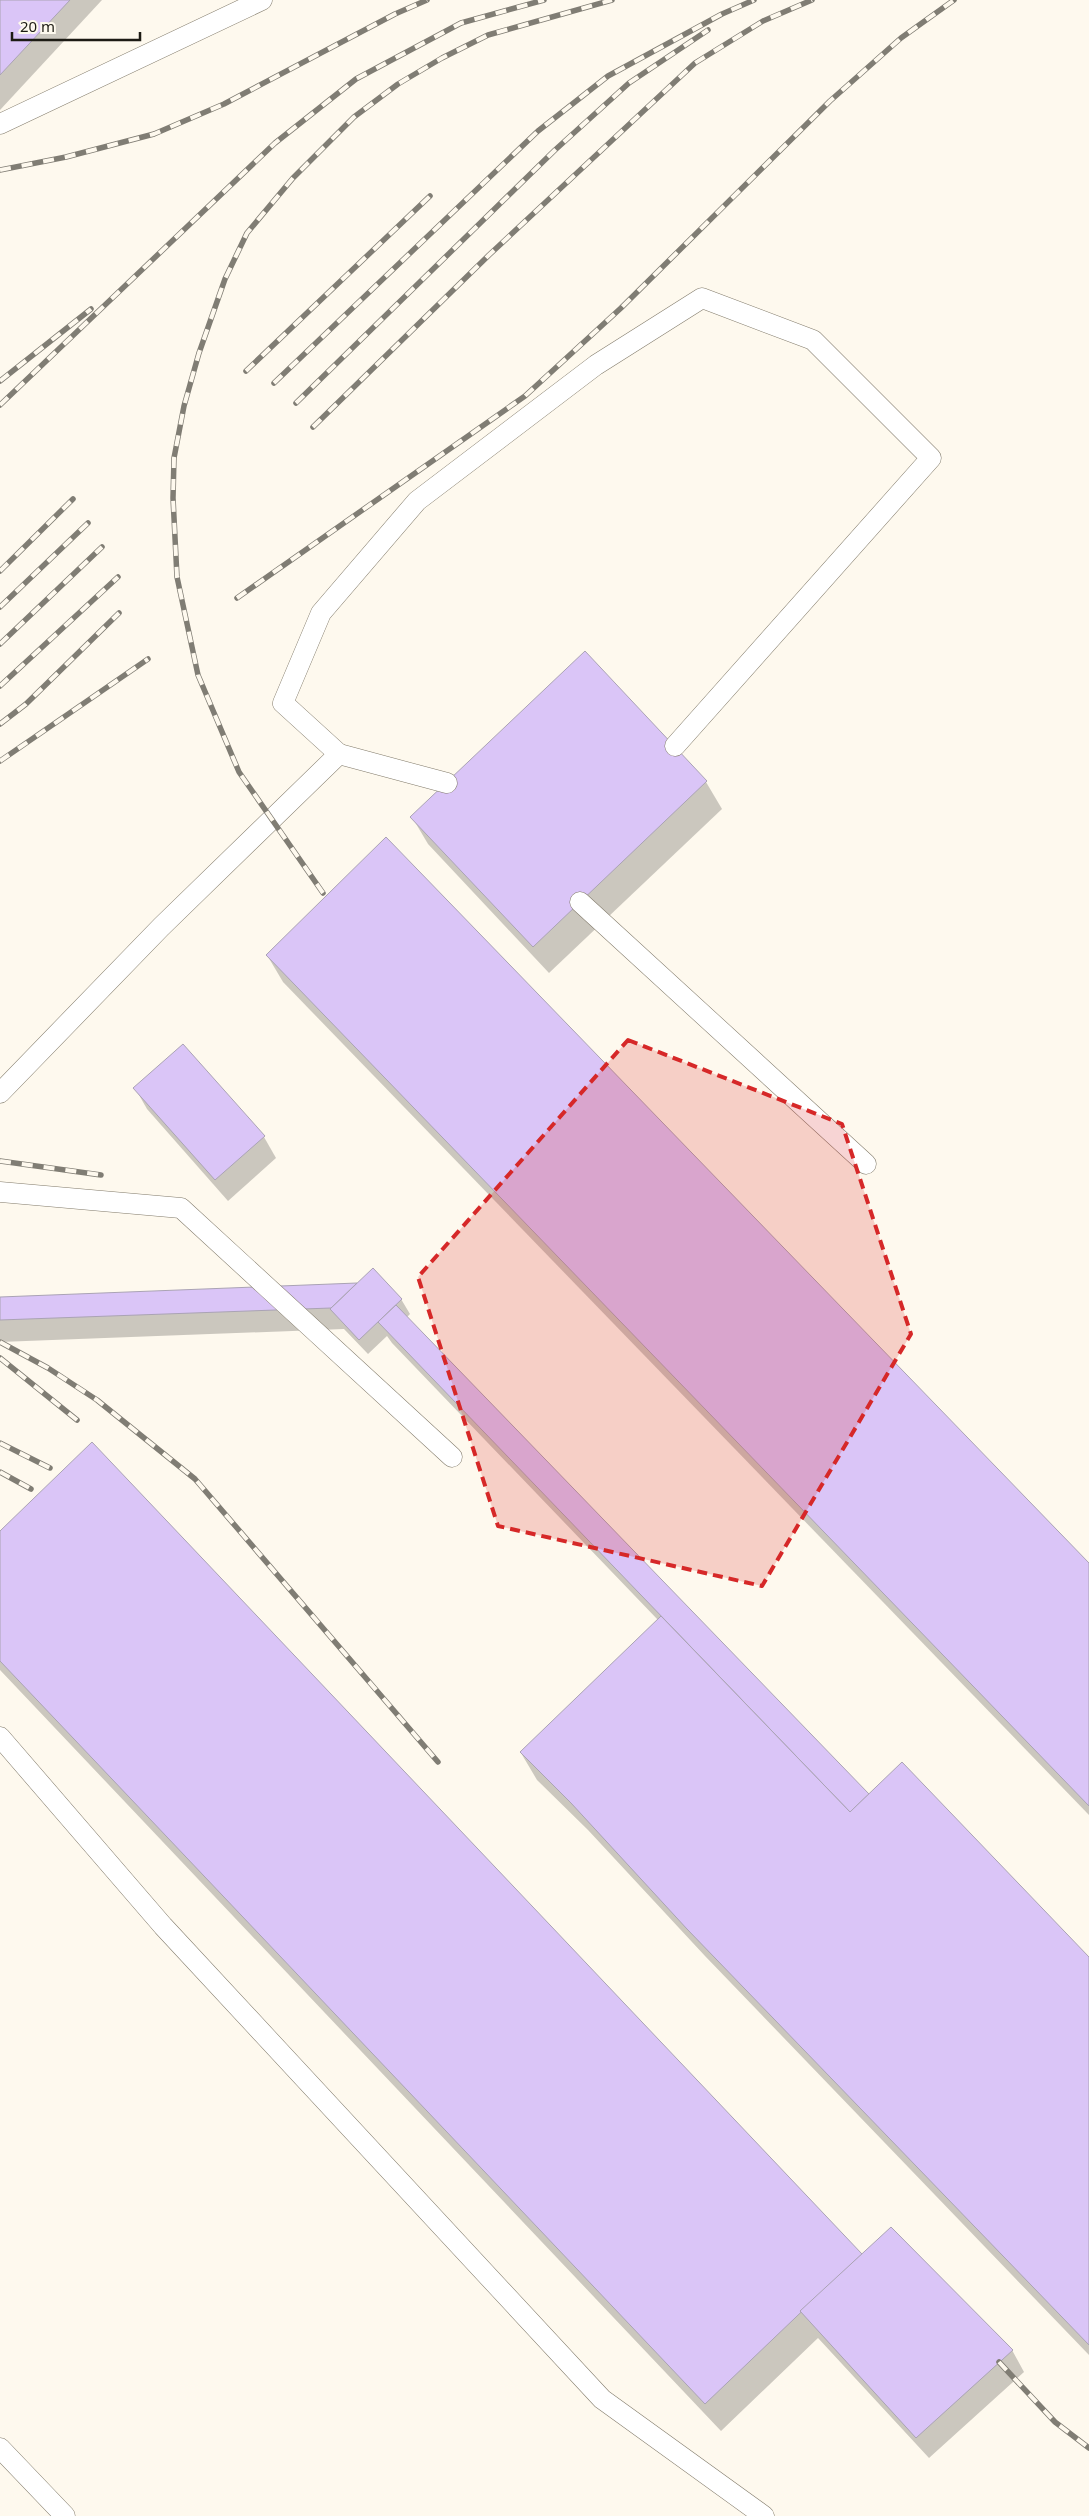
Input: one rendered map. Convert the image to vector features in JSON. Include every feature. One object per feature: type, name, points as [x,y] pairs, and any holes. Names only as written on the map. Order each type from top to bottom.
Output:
[{"type":"lane","points":[[0,124],[262,0]]},
{"type":"lane","points":[[447,782],[339,754],[283,703],[321,613],[417,501],[596,366],[702,298],[812,340],[931,458],[675,746]]},
{"type":"lane","points":[[0,1093],[161,927],[339,754]]},
{"type":"lane","points":[[580,902],[866,1164]]},
{"type":"lane","points":[[0,1192],[181,1208],[452,1457]]},
{"type":"lane","points":[[0,1737],[163,1926],[602,2399],[764,2516]]},
{"type":"lane","points":[[0,2448],[65,2516]]},
{"type":"highlighted area","points":[[628,1040],[842,1124],[911,1334],[762,1586],[498,1526],[418,1277]]},
{"type":"building","points":[[0,0],[70,0],[0,75]]},
{"type":"building","points":[[585,651],[707,781],[533,947],[410,817]]},
{"type":"building","points":[[386,837],[1089,1563],[1089,1806],[266,955]]},
{"type":"building","points":[[183,1044],[265,1136],[215,1180],[133,1088]]},
{"type":"building","points":[[373,1268],[402,1299],[359,1340],[330,1309]]},
{"type":"building","points":[[357,1283],[331,1308],[0,1320],[0,1297]]},
{"type":"building","points":[[396,1305],[869,1794],[850,1812],[378,1322]]},
{"type":"building","points":[[92,1442],[862,2254],[705,2404],[0,1661],[0,1531]]},
{"type":"building","points":[[661,1616],[850,1812],[902,1762],[1089,1957],[1089,2345],[687,1929],[571,1803],[520,1752]]},
{"type":"building","points":[[891,2227],[1013,2350],[916,2438],[800,2311]]},
{"type":"railway","points":[[0,170],[66,157],[154,134],[224,104],[395,14],[427,0]]},
{"type":"railway","points":[[0,405],[275,143],[356,79],[461,23],[544,0]]},
{"type":"railway","points":[[323,893],[239,772],[198,675],[177,577],[173,498],[174,458],[184,406],[199,353],[225,279],[247,233],[293,178],[354,117],[398,84],[442,58],[488,35],[612,0]]},
{"type":"railway","points":[[274,383],[538,131],[608,76],[722,14],[754,0]]},
{"type":"railway","points":[[313,427],[489,255],[695,63],[763,21],[812,0]]},
{"type":"railway","points":[[237,598],[525,396],[621,308],[830,101],[901,38],[954,0]]},
{"type":"railway","points":[[296,403],[555,150],[629,83],[708,30]]},
{"type":"railway","points":[[246,371],[430,196]]},
{"type":"railway","points":[[0,381],[91,309]]},
{"type":"railway","points":[[0,571],[73,499]]},
{"type":"railway","points":[[0,607],[88,523]]},
{"type":"railway","points":[[0,644],[102,547]]},
{"type":"railway","points":[[0,686],[118,577]]},
{"type":"railway","points":[[0,724],[26,704],[119,613]]},
{"type":"railway","points":[[0,761],[148,659]]},
{"type":"railway","points":[[0,1161],[101,1175]]},
{"type":"railway","points":[[0,1342],[48,1368],[97,1400],[195,1479],[438,1762]]},
{"type":"railway","points":[[0,1358],[77,1420]]},
{"type":"railway","points":[[0,1443],[50,1468]]},
{"type":"railway","points":[[0,1472],[31,1489]]},
{"type":"railway","points":[[999,2362],[1055,2422],[1089,2448]]}]
